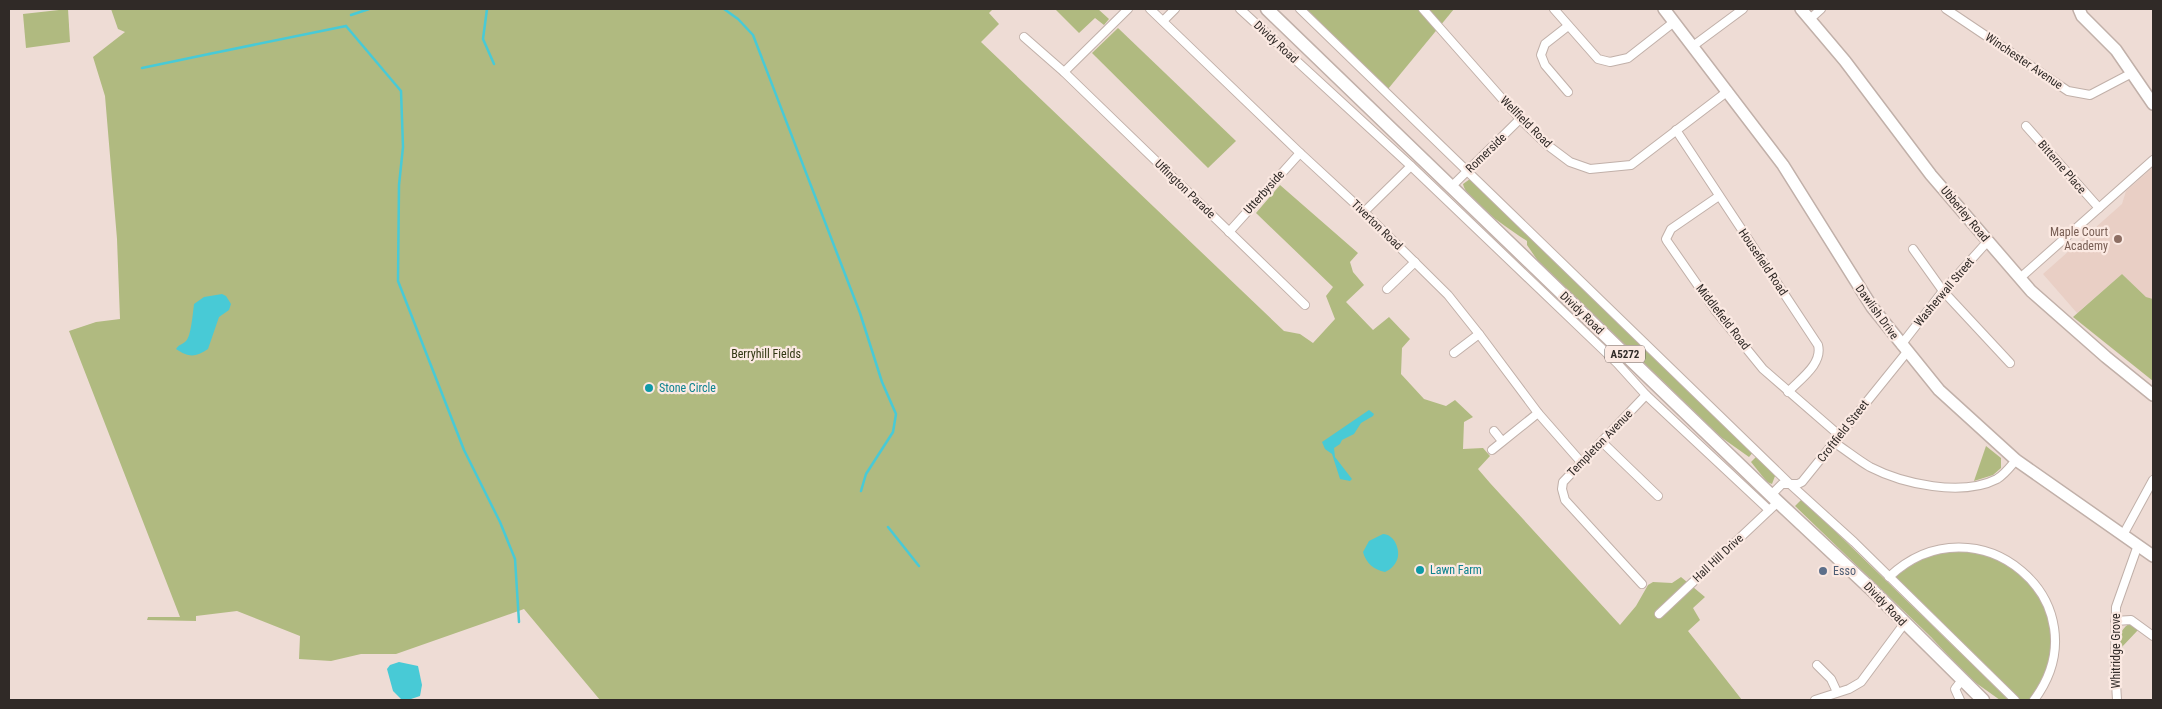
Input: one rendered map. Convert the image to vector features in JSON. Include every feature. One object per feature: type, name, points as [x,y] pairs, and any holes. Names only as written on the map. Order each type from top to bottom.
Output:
[{"type":"main road","name":"Dividy Road","points":[[1267,9],[1773,502],[1870,588],[1904,624],[1983,700]]},
{"type":"street","points":[[1064,72],[1128,9]]},
{"type":"street","name":"Tiverton Road","points":[[1150,9],[1364,212],[1448,295],[1538,413],[1581,462]]},
{"type":"street","points":[[1163,22],[1175,9]]},
{"type":"street","name":"Dividy Road","points":[[1240,9],[1411,166],[1603,350],[1646,395],[1773,502]]},
{"type":"street","name":"Dividy Road","points":[[1300,9],[1790,484],[1854,542],[2015,700]]},
{"type":"street","name":"Wellfield Road","points":[[1424,9],[1520,119],[1558,154],[1570,162],[1590,169],[1631,165],[1728,91]]},
{"type":"street","points":[[1554,9],[1598,59],[1610,62],[1628,58],[1674,22]]},
{"type":"street","name":"Dawlish Drive","points":[[1664,9],[1783,166],[1867,300],[1939,390],[2016,460],[2153,556]]},
{"type":"street","points":[[1693,46],[1743,9]]},
{"type":"street","name":"Ubberley Road","points":[[1801,9],[1845,61],[1931,175],[2031,291],[2153,395]]},
{"type":"street","points":[[1810,19],[1821,9]]},
{"type":"street","name":"Winchester Avenue","points":[[1946,9],[2068,91],[2090,95],[2132,73]]},
{"type":"street","points":[[2079,9],[2082,16],[2116,50],[2153,104]]},
{"type":"street","points":[[1568,26],[1545,44],[1541,55],[1545,65],[1568,92]]},
{"type":"street","name":"Uffington Parade","points":[[1024,37],[1064,72],[1305,305]]},
{"type":"street","name":"Romerside","points":[[1451,187],[1520,119]]},
{"type":"street","name":"Bitterne Place","points":[[2026,126],[2099,208]]},
{"type":"street","name":"Housefield Road","points":[[1676,130],[1818,345],[1820,352],[1814,365],[1788,392]]},
{"type":"street","name":"Utterbyside","points":[[1229,232],[1300,153]]},
{"type":"street","points":[[2020,278],[2153,160]]},
{"type":"street","points":[[1364,212],[1411,166]]},
{"type":"street","name":"Middlefield Road","points":[[1719,196],[1671,229],[1666,238],[1667,242],[1715,310],[1763,369],[1839,435]]},
{"type":"street","name":"Washerwall Street","points":[[1904,348],[1943,291],[1988,241]]},
{"type":"street","points":[[1913,249],[1943,291],[2010,362]]},
{"type":"street","points":[[1387,289],[1415,262]]},
{"type":"street","points":[[1454,353],[1479,334]]},
{"type":"street","name":"Croftfield Street","points":[[1773,502],[1782,484],[1798,484],[1802,482],[1835,443],[1904,348]]},
{"type":"street","name":"Templeton Avenue","points":[[1642,584],[1565,500],[1562,489],[1563,482],[1646,395]]},
{"type":"street","points":[[1492,450],[1538,413]]},
{"type":"street","points":[[1494,431],[1502,441]]},
{"type":"street","points":[[1602,442],[1658,496]]},
{"type":"street","points":[[1835,443],[1870,466],[1885,473],[1920,484],[1970,487],[1990,482],[2006,472],[2016,460]]},
{"type":"street","points":[[2123,535],[2153,480]]},
{"type":"street","name":"Hall Hill Drive","points":[[1658,614],[1773,502]]},
{"type":"street","name":"Whitridge Grove","points":[[2118,700],[2116,607],[2138,545]]},
{"type":"street","points":[[1889,577],[1898,568],[1915,558],[1936,550],[1955,547],[1978,548],[1992,552],[2020,568],[2036,585],[2046,602],[2055,635],[2054,652],[2049,673],[2034,700]]},
{"type":"street","points":[[2115,621],[2131,620],[2153,636]]},
{"type":"street","points":[[1815,700],[1849,689],[1861,682],[1904,624]]},
{"type":"street","points":[[1817,665],[1825,672],[1837,692]]},
{"type":"street","points":[[1825,672],[1832,665]]},
{"type":"street","points":[[1960,700],[1955,689],[1962,680]]},
{"type":"shaded area","name":"Maple Court Academy","points":[[2153,167],[2153,299],[2146,297],[2122,274],[2077,313],[2043,274],[2122,204],[2126,191]]},
{"type":"green space","points":[[68,9],[70,42],[26,48],[23,14]]},
{"type":"green space","name":"Berryhill Fields","points":[[111,9],[993,9],[989,13],[999,24],[981,42],[1284,331],[1300,334],[1313,343],[1335,319],[1326,296],[1333,287],[1256,213],[1280,185],[1358,253],[1350,262],[1353,272],[1364,285],[1346,302],[1373,330],[1389,317],[1410,339],[1402,348],[1401,374],[1424,399],[1446,406],[1455,400],[1473,417],[1464,422],[1463,449],[1483,448],[1490,456],[1478,469],[1490,483],[1620,625],[1636,606],[1648,585],[1653,582],[1672,583],[1681,577],[1705,597],[1693,608],[1700,620],[1688,631],[1742,700],[600,700],[524,609],[396,654],[361,654],[331,661],[299,659],[300,636],[237,611],[196,616],[196,621],[147,620],[148,617],[180,617],[69,331],[96,322],[120,319],[117,239],[105,96],[93,57],[125,32],[118,29]]},
{"type":"green space","points":[[1055,9],[1098,9],[1109,19],[1104,25],[1095,18],[1079,33]]},
{"type":"green space","points":[[1305,9],[1454,9],[1388,89]]},
{"type":"green space","points":[[1118,28],[1236,141],[1208,168],[1092,53]]},
{"type":"green space","points":[[1470,179],[1754,451],[1749,457],[1718,435],[1540,264],[1527,245],[1527,241],[1480,207],[1466,191],[1463,184]]},
{"type":"green space","points":[[2122,274],[2146,297],[2153,299],[2153,381],[2073,317]]},
{"type":"green space","points":[[1986,446],[2001,458],[2001,468],[1993,475],[1974,481]]},
{"type":"green space","points":[[1757,456],[1775,476],[1772,484],[1767,482],[1751,462]]},
{"type":"green space","points":[[1802,499],[2009,700],[2000,700],[1969,678],[1931,637],[1795,506]]},
{"type":"green space","points":[[1942,549],[1992,552],[2036,585],[2055,635],[2049,673],[2031,700],[2015,700],[1889,577]]},
{"type":"green space","points":[[2129,624],[2138,630],[2121,648],[2120,638],[2122,632]]},
{"type":"water","points":[[222,294],[226,296],[231,304],[229,310],[219,317],[208,349],[200,354],[189,355],[176,349],[188,339],[194,304],[204,297]]},
{"type":"water","points":[[1369,410],[1374,414],[1373,416],[1361,423],[1354,434],[1342,440],[1334,448],[1335,457],[1352,479],[1350,481],[1340,479],[1332,454],[1325,449],[1322,442]]},
{"type":"water","points":[[1383,534],[1390,537],[1396,543],[1398,552],[1395,564],[1385,572],[1377,570],[1371,565],[1363,552],[1369,541]]},
{"type":"water","points":[[399,662],[418,666],[422,685],[420,696],[408,700],[401,699],[393,691],[387,669],[390,665]]},
{"type":"waterway","points":[[351,15],[369,9]]},
{"type":"waterway","points":[[487,9],[483,39],[494,64]]},
{"type":"waterway","points":[[724,9],[738,19],[753,35],[860,313],[882,382],[896,414],[893,432],[866,474],[861,491]]},
{"type":"waterway","points":[[346,26],[401,91],[403,147],[399,185],[398,281],[464,450],[500,522],[515,559],[519,622]]},
{"type":"waterway","points":[[209,54],[346,26]]},
{"type":"waterway","points":[[142,68],[209,54]]},
{"type":"waterway","points":[[888,527],[919,566]]},
{"type":"place","name":"Maple Court Academy","points":[[2118,239]]},
{"type":"place","name":"Stone Circle","points":[[649,388]]},
{"type":"place","name":"Lawn Farm","points":[[1420,570]]},
{"type":"place","name":"Esso","points":[[1823,571]]}]
